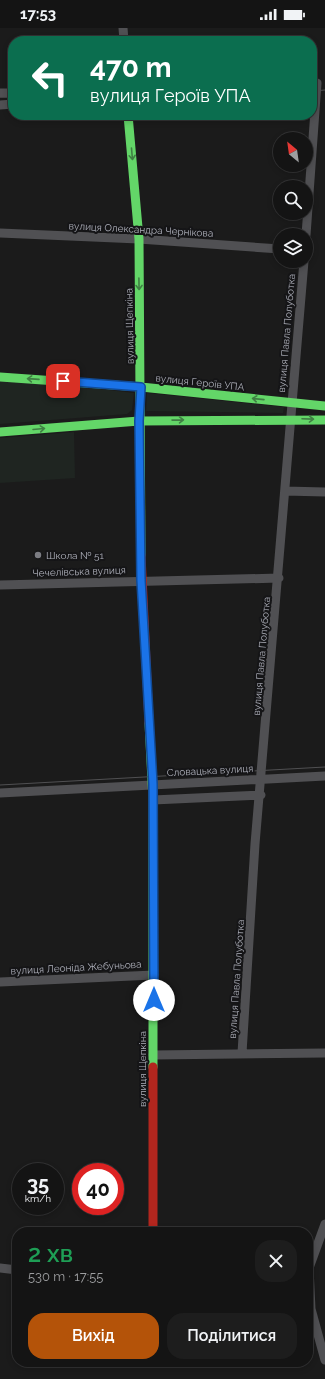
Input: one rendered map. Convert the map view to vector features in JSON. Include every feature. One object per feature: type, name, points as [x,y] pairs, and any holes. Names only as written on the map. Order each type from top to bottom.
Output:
[{"type":"street","points":[[317,106],[318,83]]},
{"type":"street","name":"вулиця Щепкіна","points":[[128,120],[139,239],[141,580],[153,784],[153,1227]]},
{"type":"street","points":[[307,228],[316,120]]},
{"type":"street","name":"вулиця Олександра Чернікова","points":[[0,233],[139,239],[273,249]]},
{"type":"street","name":"вулиця Павла Полуботка","points":[[242,1053],[255,844],[279,578],[290,419],[303,268]]},
{"type":"street","name":"вулиця Героїв УПА","points":[[0,377],[141,387],[325,406]]},
{"type":"street","points":[[0,432],[139,421],[325,420]]},
{"type":"street","points":[[285,491],[325,492]]},
{"type":"street","name":"Чечелівська вулиця","points":[[0,585],[141,580],[279,578]]},
{"type":"street","name":"Словацька вулиця","points":[[0,792],[325,776]]},
{"type":"street","points":[[153,800],[260,795]]},
{"type":"street","name":"вулиця Леоніда Жебуньова","points":[[0,982],[154,975]]},
{"type":"street","points":[[153,1055],[325,1053]]},
{"type":"street","points":[[313,1259],[323,1235],[325,1224]]},
{"type":"street","points":[[0,1268],[12,1269]]},
{"type":"street","points":[[313,1316],[325,1360]]},
{"type":"shaded area","points":[[0,377],[134,393],[132,410],[127,414],[0,424]]},
{"type":"shaded area","points":[[147,393],[284,407],[283,413],[146,411]]},
{"type":"shaded area","points":[[74,432],[75,478],[0,483],[0,438]]},
{"type":"tram line","points":[[317,91],[325,90]]},
{"type":"tram line","points":[[0,97],[8,97]]},
{"type":"tram line","points":[[0,785],[325,767]]},
{"type":"traffic: fast","points":[[128,120],[139,239],[141,555]]},
{"type":"traffic: fast","points":[[0,377],[141,387],[325,406]]},
{"type":"traffic: fast","points":[[0,432],[139,421],[325,420]]},
{"type":"traffic: fast","points":[[149,723],[153,800],[153,1067]]},
{"type":"traffic: jam","points":[[141,555],[149,723]]},
{"type":"traffic: jam","points":[[153,1067],[153,1227]]},
{"type":"place","name":"Школа № 51","points":[[38,555]]},
{"type":"route","points":[[63,381],[141,387],[139,421],[141,580],[153,784],[154,1000]]}]
